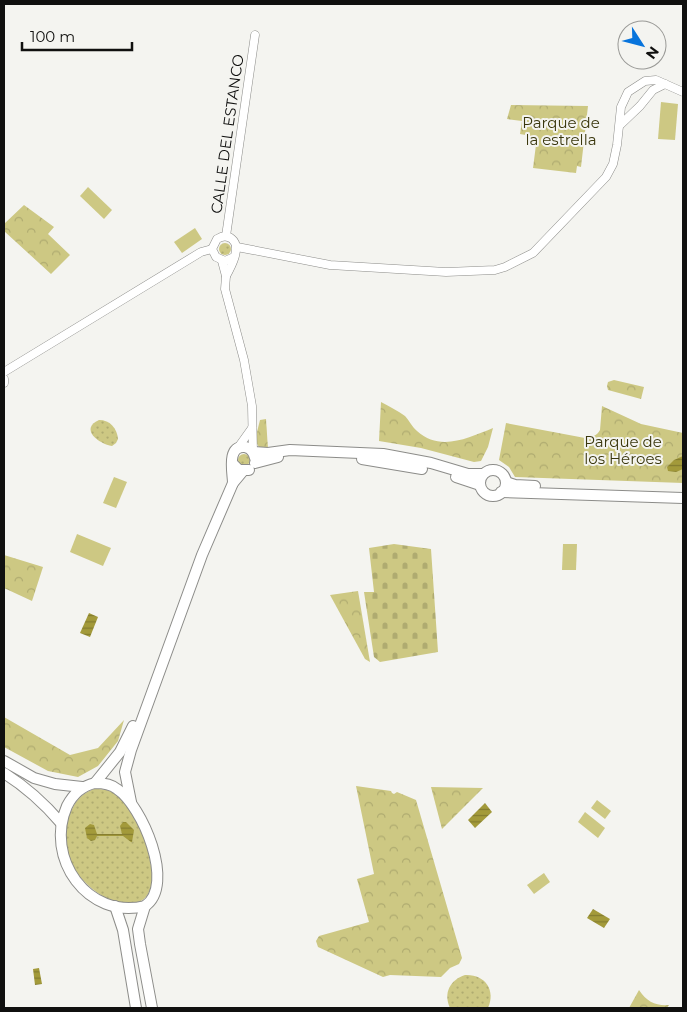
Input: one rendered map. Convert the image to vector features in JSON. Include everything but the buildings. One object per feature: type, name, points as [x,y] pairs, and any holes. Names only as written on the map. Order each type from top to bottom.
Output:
[{"type":"main road","points":[[233,483],[232,456],[237,450],[244,447],[253,452],[268,453],[290,450],[383,454],[431,463],[468,474],[483,474],[486,471],[495,469],[503,474],[506,482],[502,492]]},
{"type":"main road","points":[[253,452],[255,463]]},
{"type":"main road","points":[[95,783],[120,752],[157,673],[202,555],[233,483],[243,471],[252,468],[255,463],[268,459],[292,456],[345,457],[429,470],[480,485]]},
{"type":"main road","points":[[233,464],[243,471]]},
{"type":"main road","points":[[483,474],[480,485],[483,492],[490,496],[502,492],[683,498]]},
{"type":"main road","points":[[506,482],[515,485],[683,491]]},
{"type":"main road","points":[[131,802],[125,772],[157,673]]},
{"type":"main road","points":[[4,761],[34,778],[55,784],[82,787],[95,783],[117,788],[131,802],[143,822],[152,846],[157,871],[156,891],[145,906],[138,929],[152,1008]]},
{"type":"main road","points":[[4,773],[30,791],[61,824]]},
{"type":"main road","points":[[82,787],[69,803],[61,824],[62,852],[71,875],[82,888],[96,898],[115,906],[124,909],[145,906]]},
{"type":"main road","points":[[115,906],[123,930],[136,1008]]},
{"type":"street","name":"CALLE DEL ESTANCO","points":[[226,236],[255,35]]},
{"type":"street","points":[[237,247],[330,265],[446,272],[487,271],[505,267],[533,252],[606,177],[613,164],[623,100],[628,92],[645,81],[651,80],[661,81],[683,92]]},
{"type":"street","points":[[620,125],[645,101],[653,90],[665,84]]},
{"type":"street","points":[[635,87],[644,88],[647,96]]},
{"type":"street","points":[[623,100],[628,108],[636,109]]},
{"type":"street","points":[[226,276],[222,261],[214,255],[212,249],[217,239],[226,236],[233,240],[237,247],[226,276],[225,289],[244,360],[252,406],[253,452]]},
{"type":"street","points":[[4,372],[201,252],[212,249]]},
{"type":"street","points":[[222,261],[234,257]]},
{"type":"street","points":[[237,450],[253,426]]},
{"type":"green space","points":[[661,102],[678,104],[675,140],[658,139]]},
{"type":"green space","name":"Parque de la estrella","points":[[511,105],[588,106],[581,167],[577,166],[576,173],[533,168],[537,137],[520,134],[522,121],[507,119]]},
{"type":"green space","points":[[88,187],[112,210],[104,219],[80,196]]},
{"type":"green space","points":[[24,205],[54,227],[48,234],[70,255],[51,274],[4,231],[4,224]]},
{"type":"green space","points":[[195,228],[202,239],[182,253],[174,242]]},
{"type":"green space","points":[[223,243],[227,243],[231,249],[227,255],[223,255],[219,251],[219,247]]},
{"type":"green space","points":[[614,380],[644,387],[641,399],[608,390],[608,382]]},
{"type":"green space","points":[[381,402],[405,416],[417,431],[435,441],[445,442],[464,439],[493,428],[488,447],[481,461],[474,462],[421,448],[379,441]]},
{"type":"green space","name":"Parque de los Héroes","points":[[602,406],[641,424],[683,433],[683,483],[515,477],[509,467],[499,460],[506,423],[587,438],[596,435],[600,430]]},
{"type":"green space","points":[[266,419],[268,449],[261,451],[255,440],[260,420]]},
{"type":"green space","points":[[99,420],[110,423],[116,431],[118,439],[112,446],[97,439],[91,432],[93,424]]},
{"type":"green space","points":[[242,454],[246,454],[250,460],[246,466],[242,466],[238,462],[238,458]]},
{"type":"green space","points":[[114,477],[127,482],[116,508],[103,503]]},
{"type":"green space","points":[[77,534],[111,548],[103,566],[70,552]]},
{"type":"green space","points":[[394,544],[431,549],[438,652],[380,662],[374,657],[364,592],[374,592],[369,548]]},
{"type":"green space","points":[[563,544],[577,544],[576,570],[562,570]]},
{"type":"green space","points":[[4,555],[43,567],[32,601],[4,588]]},
{"type":"green space","points":[[358,591],[370,662],[365,659],[330,595]]},
{"type":"green space","points":[[4,717],[70,755],[98,748],[124,720],[118,741],[98,766],[78,777],[48,771],[4,747]]},
{"type":"green space","points":[[356,786],[391,791],[394,794],[397,792],[416,800],[462,958],[459,964],[450,968],[441,977],[390,975],[383,977],[318,947],[316,941],[319,936],[369,922],[357,879],[374,874]]},
{"type":"green space","points":[[431,787],[483,788],[442,829]]},
{"type":"green space","points":[[94,789],[110,791],[121,798],[141,829],[149,854],[152,876],[148,895],[136,903],[119,903],[101,895],[84,881],[71,862],[65,840],[69,816],[78,800]]},
{"type":"green space","points":[[597,800],[611,811],[605,819],[591,808]]},
{"type":"green space","points":[[585,812],[605,828],[598,838],[578,822]]},
{"type":"green space","points":[[544,873],[550,882],[534,894],[527,885]]},
{"type":"green space","points":[[465,975],[478,977],[487,984],[491,995],[488,1008],[450,1008],[447,997],[449,988],[455,980]]},
{"type":"green space","points":[[639,990],[645,998],[652,1002],[660,1005],[669,1005],[667,1008],[629,1008]]},
{"type":"shaded area","points":[[683,456],[683,469],[676,472],[668,471],[667,467],[674,460]]},
{"type":"shaded area","points":[[89,613],[98,617],[90,637],[80,633]]},
{"type":"shaded area","points":[[485,803],[492,812],[475,828],[468,820]]},
{"type":"shaded area","points":[[123,822],[126,822],[134,830],[132,842],[123,836],[97,836],[95,840],[91,841],[87,838],[85,828],[90,824],[94,825],[97,834],[122,834],[120,826]]},
{"type":"shaded area","points":[[593,909],[610,919],[604,928],[587,918]]},
{"type":"shaded area","points":[[39,968],[42,984],[35,985],[33,969]]}]
